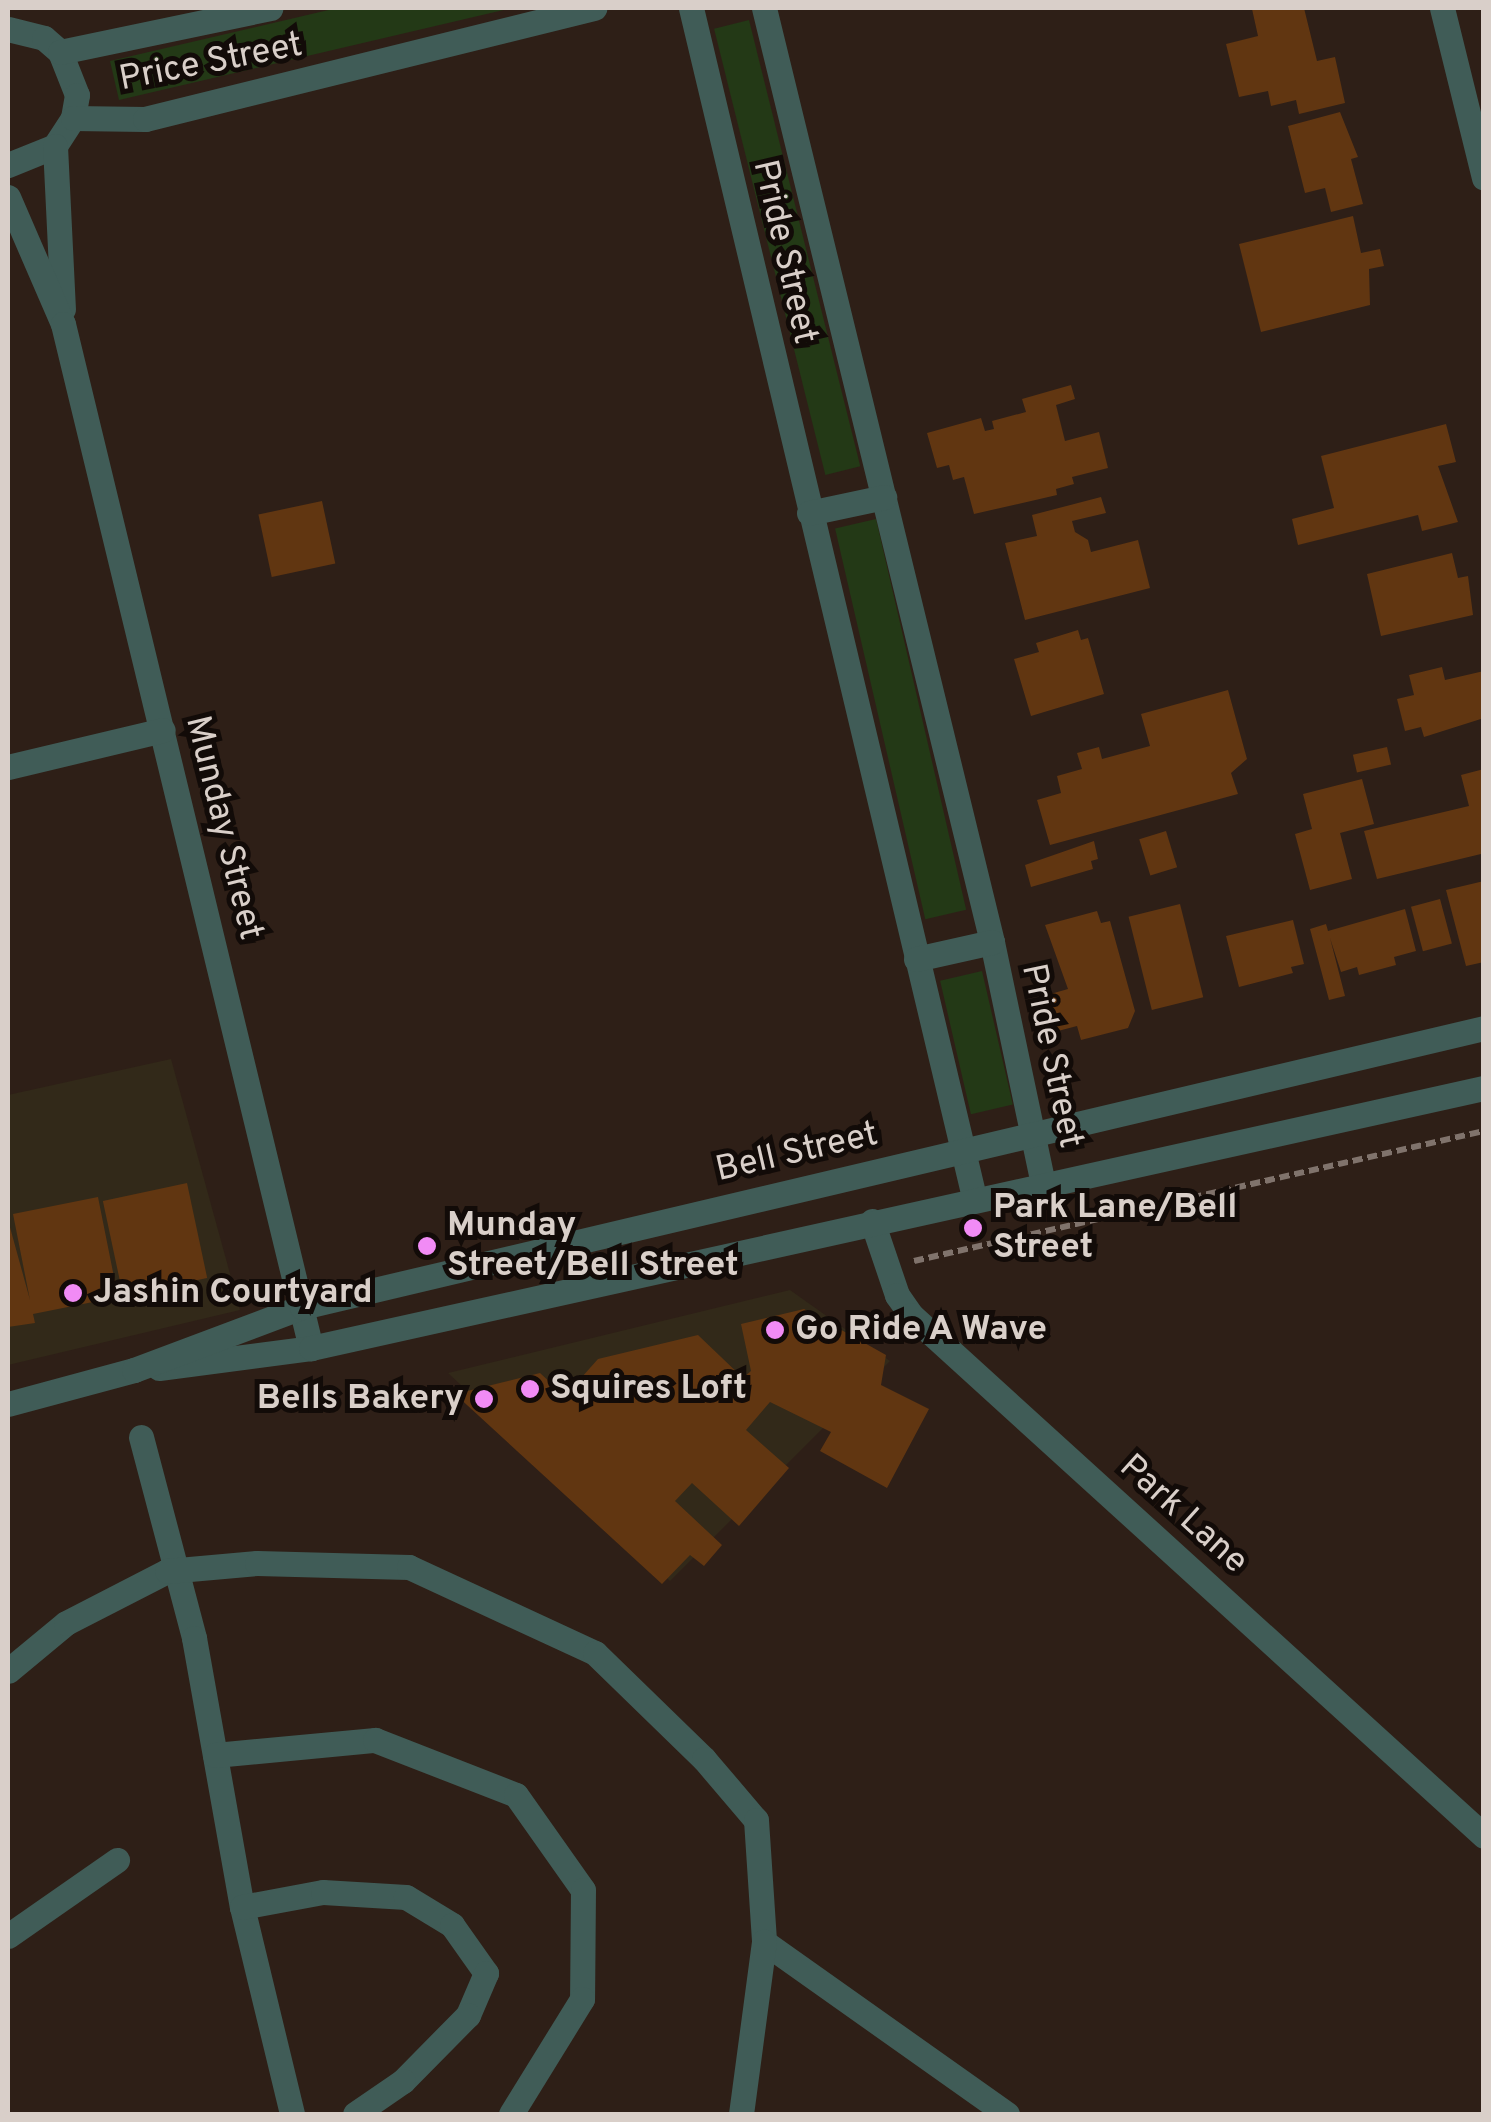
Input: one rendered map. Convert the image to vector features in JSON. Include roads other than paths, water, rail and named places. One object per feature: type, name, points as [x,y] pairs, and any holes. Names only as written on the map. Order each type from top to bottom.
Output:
[{"type":"street","points":[[13,8],[17,30],[60,52]]},
{"type":"street","name":"Price Street","points":[[270,8],[60,52],[75,83],[74,118],[145,119],[595,8]]},
{"type":"street","name":"Pride Street","points":[[691,8],[974,1197]]},
{"type":"street","name":"Pride Street","points":[[764,8],[992,942],[1042,1184]]},
{"type":"street","points":[[1442,8],[1484,178]]},
{"type":"street","points":[[8,164],[55,146],[74,118]]},
{"type":"street","name":"Munday Street","points":[[55,146],[63,324]]},
{"type":"street","name":"Munday Street","points":[[8,197],[63,324],[311,1348]]},
{"type":"street","points":[[809,513],[884,497]]},
{"type":"street","points":[[8,767],[164,730]]},
{"type":"street","name":"Pride Street","points":[[916,959],[992,942]]},
{"type":"street","name":"Bell Street","points":[[8,1404],[134,1370],[302,1307],[1484,1028]]},
{"type":"street","name":"Bell Street","points":[[134,1370],[311,1348],[974,1197],[1484,1088]]},
{"type":"street","name":"Park Lane","points":[[872,1221],[910,1315],[1484,1836]]},
{"type":"street","points":[[141,1437],[176,1570],[242,1907],[292,2114]]},
{"type":"street","points":[[8,1671],[66,1623],[176,1570],[258,1562],[409,1567],[595,1653],[704,1758],[756,1820],[764,1942],[740,2114]]},
{"type":"street","points":[[215,1755],[375,1740],[516,1795],[583,1890],[582,1999],[511,2114]]},
{"type":"street","points":[[8,1936],[117,1860]]},
{"type":"street","points":[[242,1907],[323,1892],[406,1897],[452,1925],[486,1973],[468,2015],[403,2081],[356,2114]]},
{"type":"street","points":[[764,1942],[1007,2114]]},
{"type":"place","name":"Park Lane/Bell Street","points":[[973,1228]]},
{"type":"place","name":"Munday Street/Bell Street","points":[[427,1246]]},
{"type":"place","name":"Jashin Courtyard","points":[[73,1293]]},
{"type":"place","name":"Go Ride A Wave","points":[[775,1330]]},
{"type":"place","name":"Squires Loft","points":[[530,1389]]},
{"type":"place","name":"Bells Bakery","points":[[484,1399]]}]
